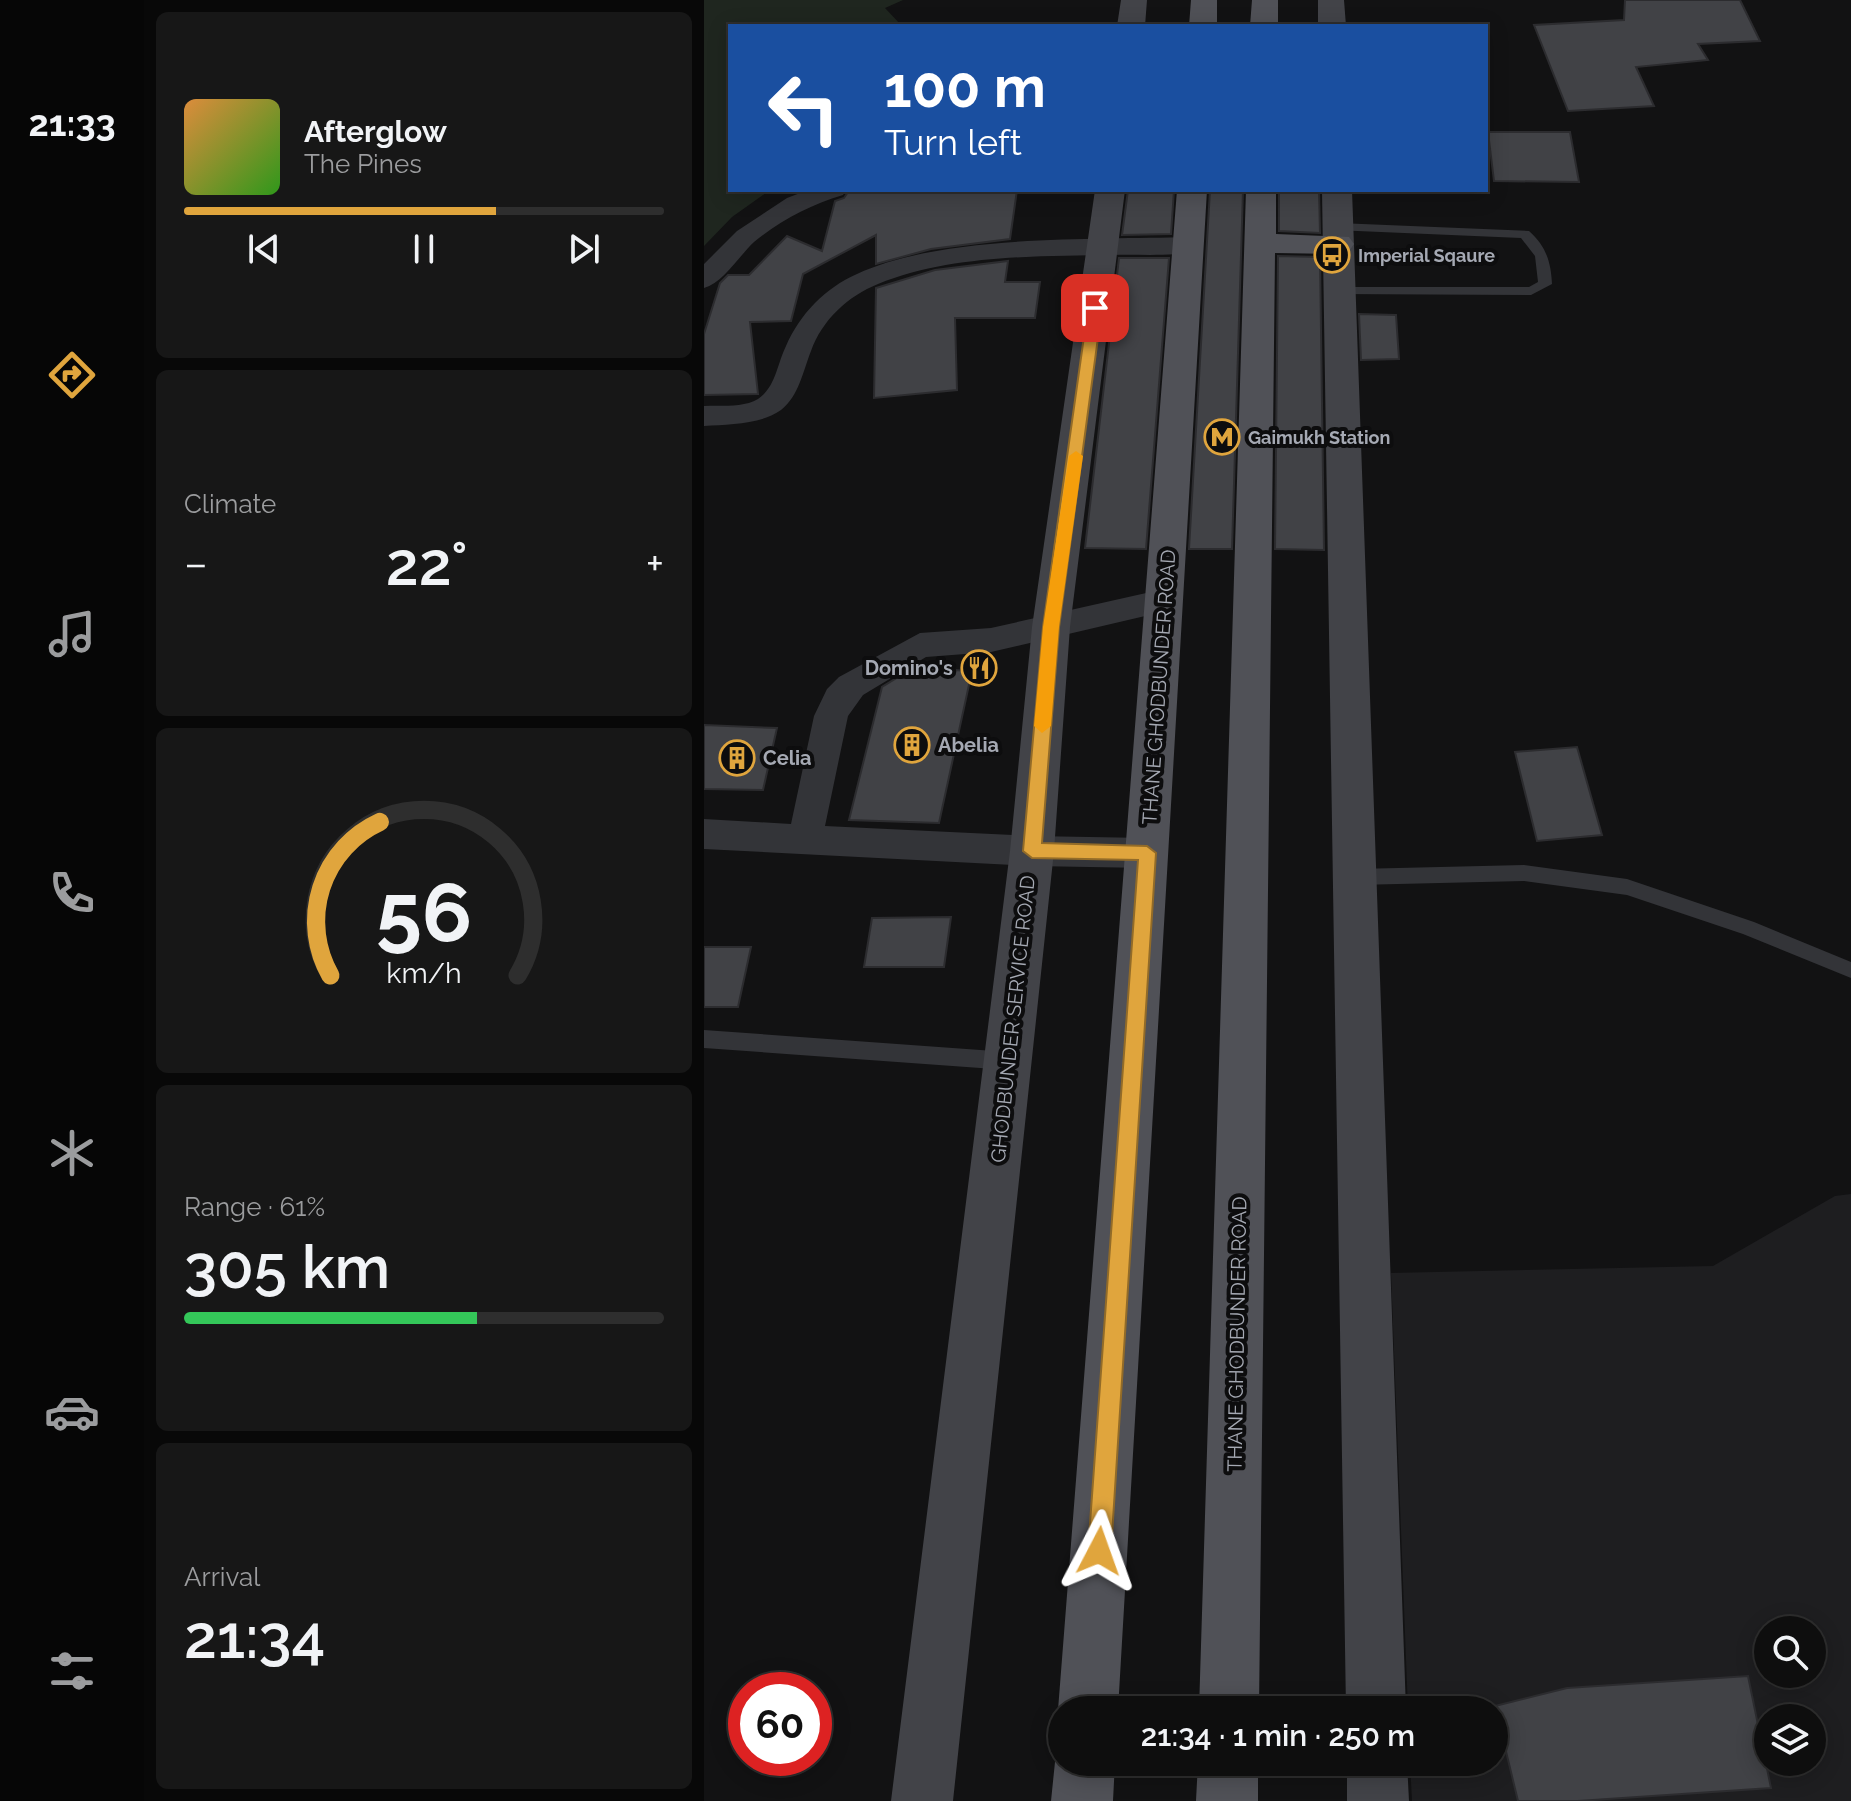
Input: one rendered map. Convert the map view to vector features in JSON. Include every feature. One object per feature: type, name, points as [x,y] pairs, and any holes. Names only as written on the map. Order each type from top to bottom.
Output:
[{"type":"main road","points":[[1203,24],[1204,0]]},
{"type":"main road","points":[[1264,24],[1265,0]]},
{"type":"main road","name":"THANE GHODBUNDER ROAD","points":[[1089,1696],[1192,192]]},
{"type":"main road","name":"THANE GHODBUNDER ROAD","points":[[1229,1696],[1261,192]]},
{"type":"main road","points":[[1259,243],[1337,220]]},
{"type":"main road","points":[[1082,1801],[1084,1776]]},
{"type":"main road","points":[[1227,1801],[1228,1776]]},
{"type":"street","points":[[1131,24],[1134,0]]},
{"type":"street","points":[[1331,0],[1332,24]]},
{"type":"street","points":[[704,280],[748,233],[809,196],[826,192]]},
{"type":"street","name":"GHODBUNDER SERVICE ROAD","points":[[922,1801],[1009,1061],[1032,851],[1051,627],[1110,192]]},
{"type":"street","points":[[1337,220],[1376,1696]]},
{"type":"street","points":[[704,416],[755,411],[772,403],[782,391],[802,340],[836,297],[894,267],[988,254],[1189,245]]},
{"type":"street","points":[[805,839],[831,716],[839,698],[851,686],[920,645],[991,640],[1164,601]]},
{"type":"street","points":[[704,834],[1032,851],[1147,853]]},
{"type":"street","points":[[1377,1776],[1378,1801]]},
{"type":"lane","points":[[1337,220],[1524,234],[1538,244],[1545,262],[1545,284],[1531,291],[1339,291]]},
{"type":"lane","points":[[1356,877],[1524,873],[1627,887],[1748,928],[1851,970]]},
{"type":"lane","points":[[704,1039],[1009,1061]]},
{"type":"shaded area","points":[[704,0],[903,0],[885,8],[900,24],[728,24],[728,192],[767,192],[732,217],[704,246]]},
{"type":"shaded area","points":[[1851,1194],[1851,1801],[1412,1801],[1411,1776],[1508,1776],[1508,1696],[1407,1696],[1391,1273],[1713,1266],[1835,1196]]},
{"type":"building","points":[[1625,0],[1740,0],[1760,41],[1698,44],[1708,60],[1636,67],[1654,106],[1568,111],[1534,25],[1624,20]]},
{"type":"building","points":[[1488,132],[1570,132],[1579,182],[1494,181]]},
{"type":"building","points":[[848,192],[1017,192],[1010,239],[931,249],[876,264],[876,235],[803,274],[791,321],[750,322],[758,394],[704,395],[704,334],[720,283],[728,275],[749,275],[787,236],[822,251],[835,201],[844,198]]},
{"type":"building","points":[[1128,192],[1174,192],[1171,234],[1122,235]]},
{"type":"building","points":[[1210,192],[1243,192],[1232,549],[1189,549]]},
{"type":"building","points":[[1279,192],[1319,192],[1320,233],[1279,231]]},
{"type":"building","points":[[1278,256],[1320,257],[1324,550],[1275,549]]},
{"type":"building","points":[[1119,258],[1169,258],[1146,549],[1085,548]]},
{"type":"building","points":[[1008,261],[1005,282],[1040,282],[1035,318],[955,318],[957,390],[874,398],[876,288],[935,270]]},
{"type":"building","points":[[1359,314],[1396,315],[1399,359],[1361,360]]},
{"type":"building","name":"Abelia","points":[[913,668],[972,671],[939,823],[849,820],[882,687]]},
{"type":"building","name":"Celia","points":[[704,725],[777,728],[763,790],[704,789]]},
{"type":"building","points":[[1577,747],[1602,835],[1537,841],[1515,752]]},
{"type":"building","points":[[951,917],[944,967],[864,967],[872,918]]},
{"type":"building","points":[[704,947],[751,947],[738,1007],[704,1007]]},
{"type":"building","points":[[1748,1676],[1754,1705],[1754,1776],[1769,1776],[1771,1788],[1578,1801],[1518,1801],[1508,1760],[1508,1703],[1567,1688]]},
{"type":"slow traffic","points":[[1042,726],[1051,627],[1076,456]]},
{"type":"place","name":"Imperial Sqaure","points":[[1332,255]]},
{"type":"place","name":"Gaimukh Station","points":[[1222,437]]},
{"type":"place","name":"Domino's","points":[[979,668]]},
{"type":"place","name":"Abelia","points":[[912,745]]},
{"type":"place","name":"Celia","points":[[737,758]]},
{"type":"route","points":[[1095,308],[1051,627],[1032,851],[1147,853],[1099,1551]]}]
